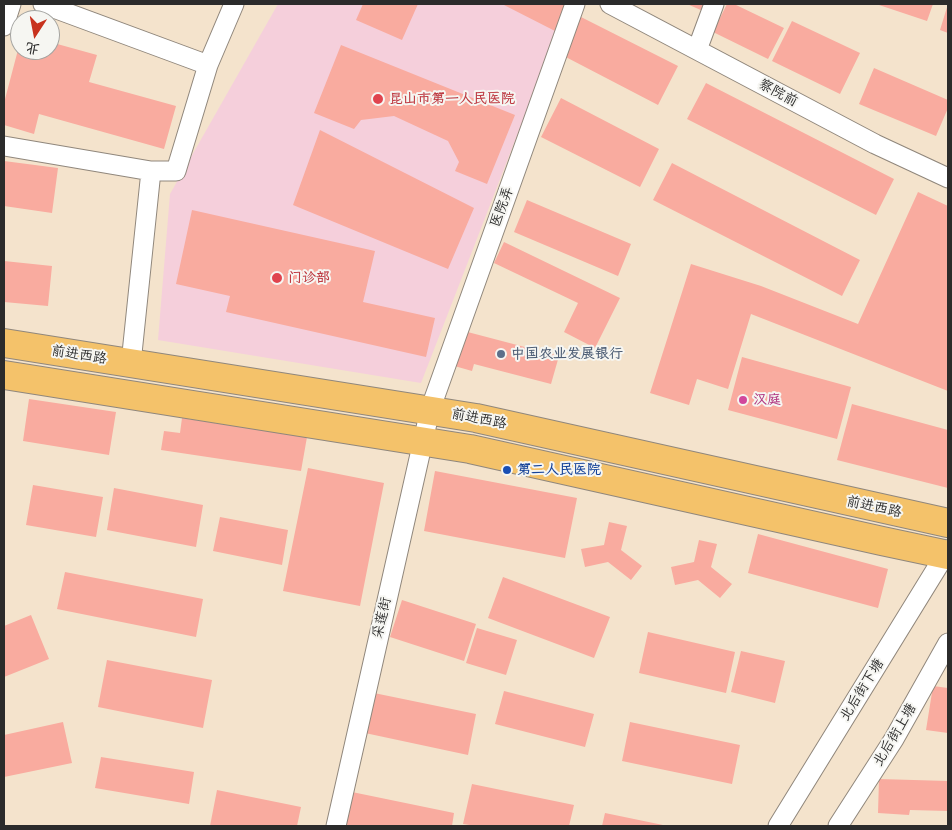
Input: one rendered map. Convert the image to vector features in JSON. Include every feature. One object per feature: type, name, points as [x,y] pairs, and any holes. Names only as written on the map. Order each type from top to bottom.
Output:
[{"type":"main road","name":"前进西路","points":[[4,343],[476,418],[948,523]]},
{"type":"main road","points":[[4,375],[470,449],[872,539],[947,553]]},
{"type":"street","points":[[4,26],[11,4]]},
{"type":"street","points":[[44,4],[208,65]]},
{"type":"street","points":[[4,146],[151,171],[176,170],[208,65],[234,4]]},
{"type":"street","name":"医院弄","points":[[430,410],[575,4]]},
{"type":"street","name":"察院前","points":[[610,4],[875,144],[948,178]]},
{"type":"street","points":[[696,50],[714,4]]},
{"type":"street","points":[[131,363],[151,171]]},
{"type":"street","name":"采莲街","points":[[336,826],[430,410]]},
{"type":"street","name":"北后街下塘","points":[[778,826],[947,553]]},
{"type":"street","name":"北后街上塘","points":[[838,826],[894,739],[948,645]]},
{"type":"shaded area","name":"昆山市第一人民医院","points":[[278,4],[568,4],[421,383],[158,340],[170,194]]},
{"type":"building","points":[[363,4],[418,4],[402,40],[356,20]]},
{"type":"building","points":[[502,4],[569,4],[555,31]]},
{"type":"building","points":[[687,4],[707,4],[703,11]]},
{"type":"building","points":[[727,4],[734,4],[784,28],[768,59],[713,32]]},
{"type":"building","points":[[876,4],[933,4],[927,21]]},
{"type":"building","points":[[948,4],[948,33],[940,30]]},
{"type":"building","points":[[579,16],[678,66],[658,105],[560,54]]},
{"type":"building","points":[[792,21],[860,53],[840,94],[772,61]]},
{"type":"building","points":[[60,45],[97,55],[89,82],[176,106],[164,149],[39,114],[34,134],[4,125],[4,103],[15,60],[60,60]]},
{"type":"building","points":[[341,45],[515,115],[487,184],[455,171],[459,162],[448,141],[394,116],[361,120],[354,129],[314,113]]},
{"type":"building","points":[[874,68],[948,100],[948,108],[936,136],[859,104]]},
{"type":"building","points":[[706,83],[894,179],[876,215],[687,119]]},
{"type":"building","points":[[561,98],[659,149],[640,187],[541,137]]},
{"type":"building","points":[[320,130],[474,208],[448,269],[293,205]]},
{"type":"building","points":[[4,161],[58,168],[52,213],[4,206]]},
{"type":"building","points":[[672,163],[860,260],[842,296],[653,200]]},
{"type":"building","points":[[918,192],[948,206],[948,391],[751,314],[728,389],[697,379],[689,405],[650,393],[691,264],[761,286],[858,324]]},
{"type":"building","points":[[527,200],[631,244],[618,276],[514,232]]},
{"type":"building","points":[[192,210],[375,251],[363,302],[435,318],[426,357],[226,312],[230,296],[176,284]]},
{"type":"building","points":[[504,242],[620,298],[595,348],[564,332],[578,303],[494,263]]},
{"type":"building","points":[[4,261],[52,266],[48,306],[4,302]]},
{"type":"building","points":[[460,330],[559,356],[551,384],[474,364],[472,371],[451,365]]},
{"type":"building","points":[[742,357],[851,387],[837,439],[728,410]]},
{"type":"building","points":[[29,399],[116,412],[109,455],[23,441]]},
{"type":"building","points":[[852,404],[948,430],[948,488],[837,460]]},
{"type":"building","points":[[182,418],[307,437],[301,471],[161,450],[164,431],[180,433]]},
{"type":"building","points":[[308,468],[384,483],[360,606],[283,591]]},
{"type":"building","points":[[435,471],[577,498],[565,558],[424,531]]},
{"type":"building","points":[[33,485],[103,497],[96,537],[26,525]]},
{"type":"building","points":[[114,488],[203,505],[196,547],[107,530]]},
{"type":"building","points":[[220,517],[288,530],[282,565],[213,551]]},
{"type":"building","points":[[609,522],[627,526],[621,550],[642,566],[631,580],[608,562],[585,567],[581,549],[604,545]]},
{"type":"building","points":[[758,534],[888,569],[878,608],[748,573]]},
{"type":"building","points":[[699,540],[717,544],[711,567],[732,584],[720,598],[698,580],[675,585],[671,567],[694,562]]},
{"type":"building","points":[[65,572],[203,599],[196,637],[57,609]]},
{"type":"building","points":[[503,577],[610,617],[594,658],[488,618]]},
{"type":"building","points":[[402,600],[476,624],[464,661],[390,637]]},
{"type":"building","points":[[31,615],[49,659],[4,677],[4,626]]},
{"type":"building","points":[[477,628],[517,640],[506,675],[466,663]]},
{"type":"building","points":[[648,632],[735,652],[726,693],[639,673]]},
{"type":"building","points":[[741,651],[785,661],[775,703],[731,692]]},
{"type":"building","points":[[107,660],[212,680],[203,728],[98,707]]},
{"type":"building","points":[[933,686],[948,688],[948,733],[926,730]]},
{"type":"building","points":[[504,691],[594,714],[585,747],[495,724]]},
{"type":"building","points":[[374,693],[476,714],[468,755],[365,733]]},
{"type":"building","points":[[63,722],[72,763],[4,777],[4,735]]},
{"type":"building","points":[[630,722],[740,745],[732,784],[622,761]]},
{"type":"building","points":[[101,757],[194,772],[189,804],[95,788]]},
{"type":"building","points":[[879,779],[948,781],[948,811],[910,810],[909,815],[878,813]]},
{"type":"building","points":[[472,784],[574,805],[569,826],[476,826],[463,824]]},
{"type":"building","points":[[217,790],[301,807],[297,826],[210,826]]},
{"type":"building","points":[[352,792],[454,813],[452,826],[345,826]]},
{"type":"building","points":[[605,813],[663,825],[663,826],[602,826]]},
{"type":"place","name":"昆山市第一人民医院","points":[[378,99]]},
{"type":"place","name":"门诊部","points":[[277,278]]},
{"type":"place","name":"中国农业发展银行","points":[[501,354]]},
{"type":"place","name":"汉庭","points":[[743,400]]},
{"type":"place","name":"第二人民医院","points":[[507,470]]}]
